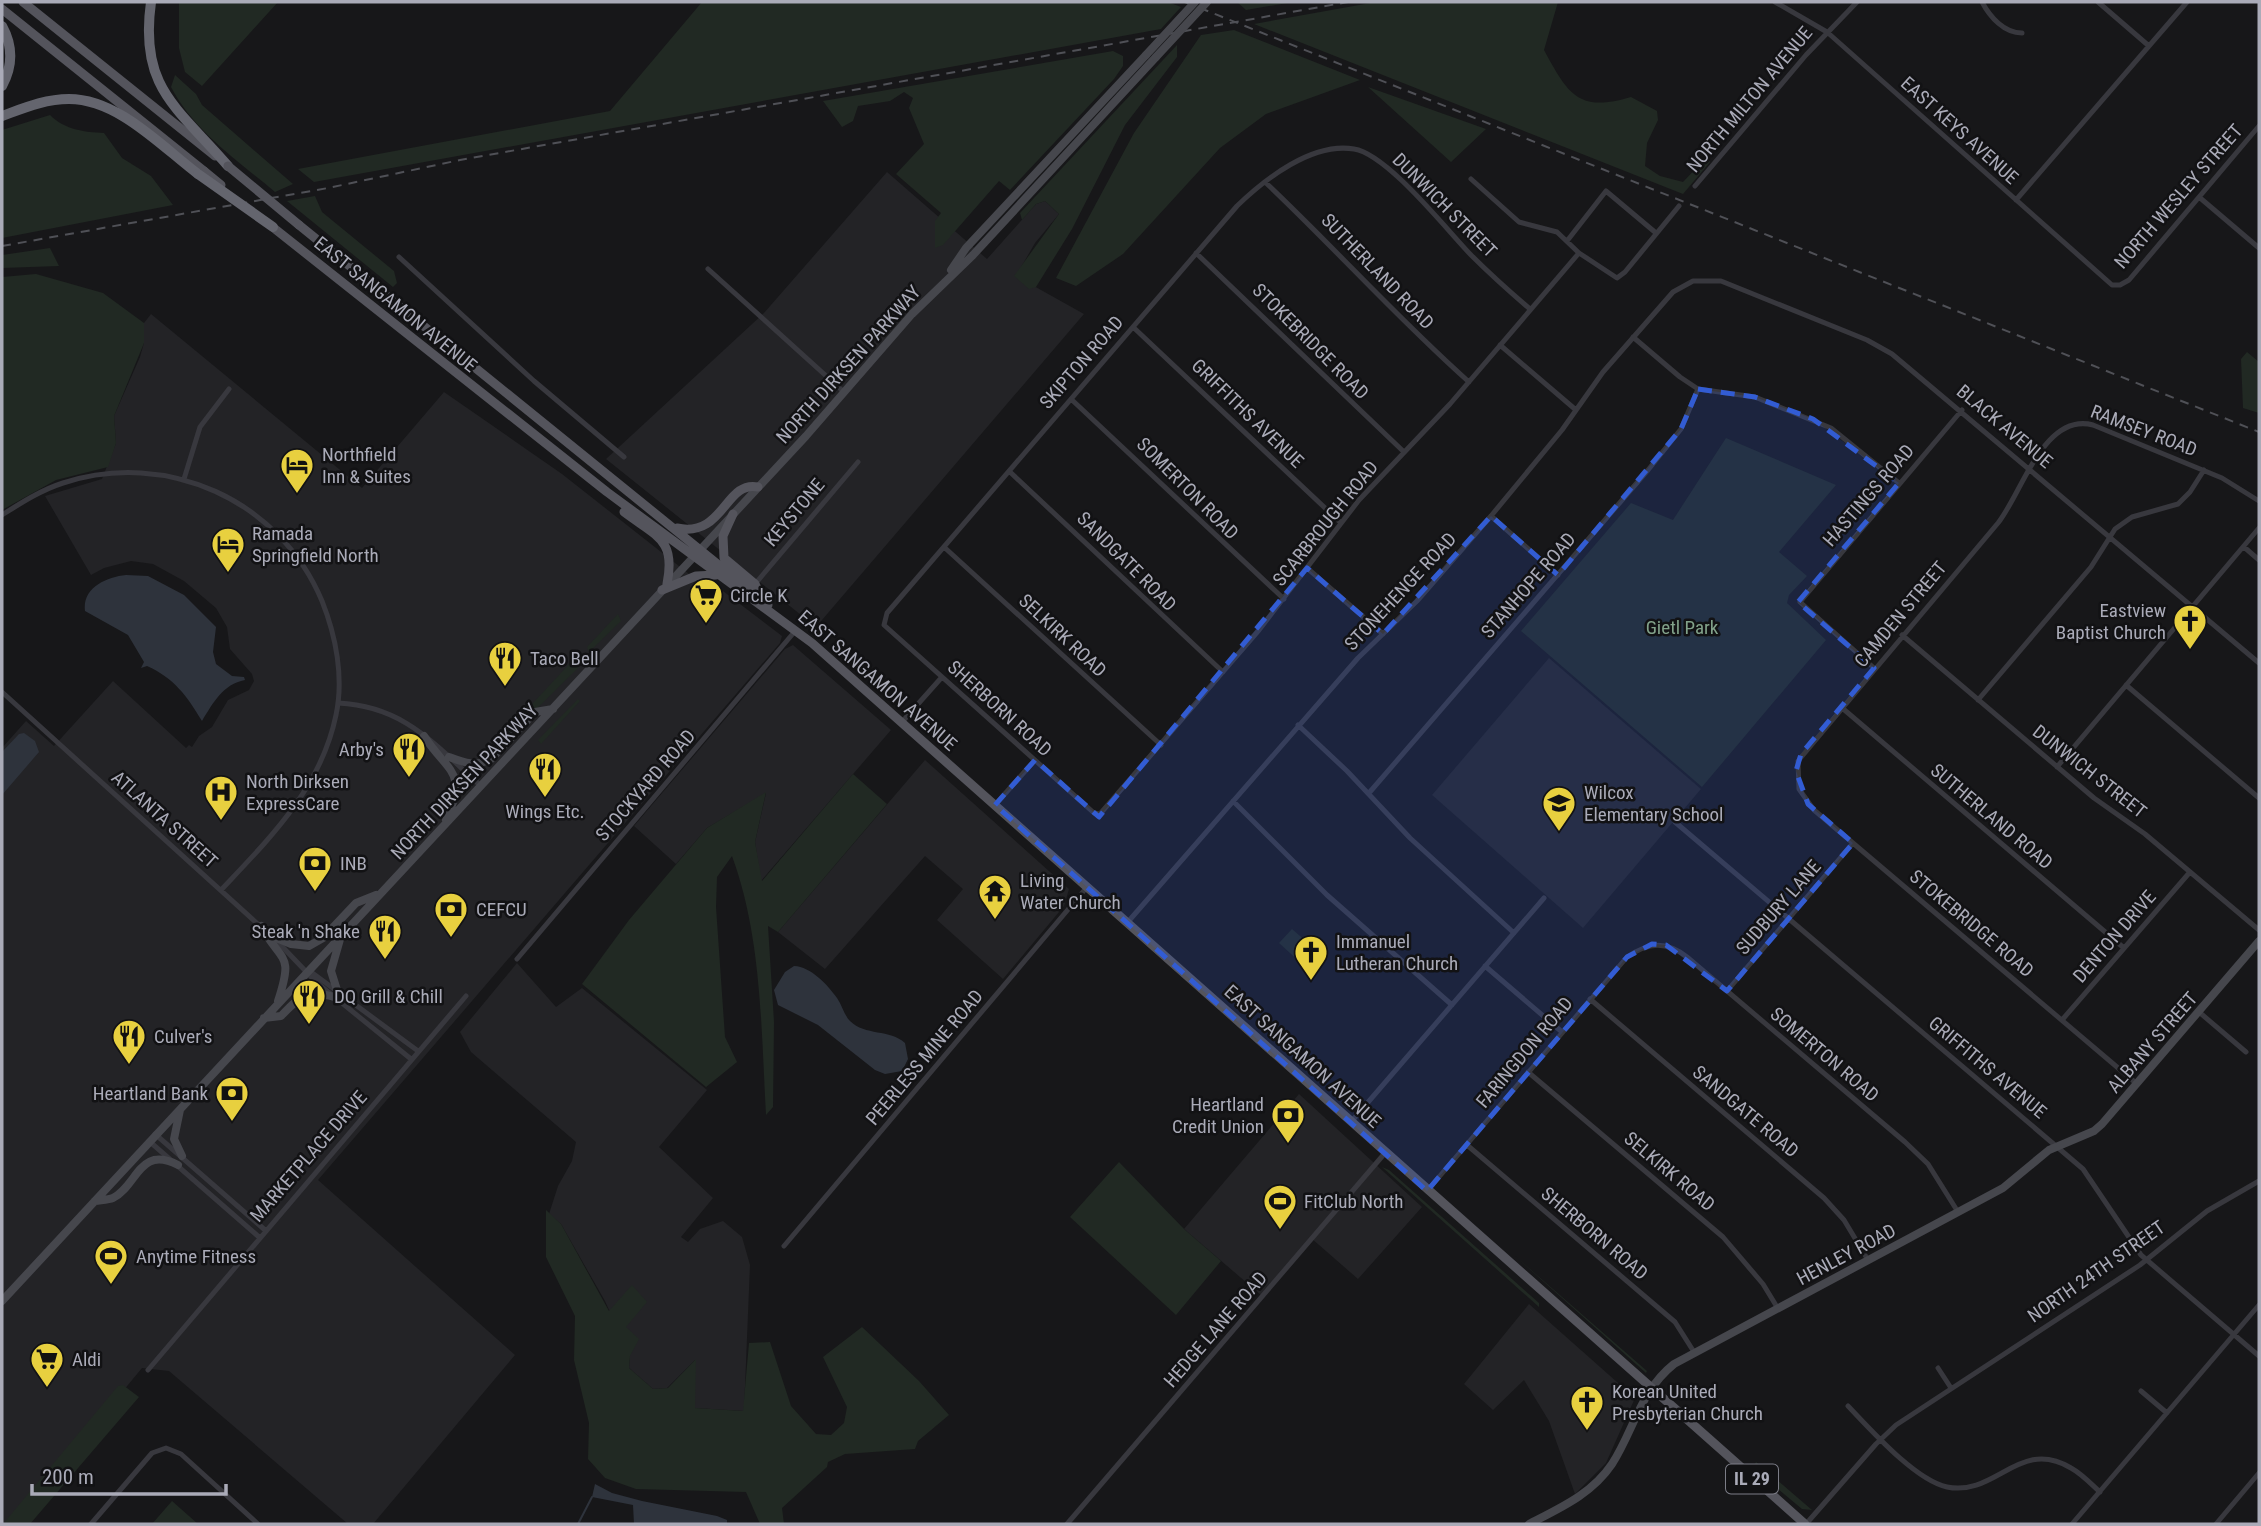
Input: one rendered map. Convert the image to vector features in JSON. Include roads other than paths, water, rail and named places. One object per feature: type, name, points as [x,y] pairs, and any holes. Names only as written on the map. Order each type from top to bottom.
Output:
[{"type":"highway","points":[[151,2],[149,47],[157,81],[173,106],[228,166]]},
{"type":"highway","points":[[2,26],[11,54],[2,86]]},
{"type":"highway","points":[[2,116],[56,100],[91,102],[120,115],[274,228]]},
{"type":"main road","name":"EAST SANGAMON AVENUE","points":[[23,2],[760,596],[777,615]]},
{"type":"main road","points":[[2,9],[201,173]]},
{"type":"main road","name":"EAST SANGAMON AVENUE","points":[[274,228],[607,492],[796,630],[1650,1390],[1806,1524]]},
{"type":"main road","points":[[676,528],[692,530],[707,526],[741,489],[758,487]]},
{"type":"main road","points":[[607,492],[623,511],[667,547],[671,561],[665,587]]},
{"type":"main road","points":[[733,514],[723,536],[723,554],[727,561],[755,584],[760,596]]},
{"type":"main road","points":[[665,587],[696,576],[718,575]]},
{"type":"street","name":"NORTH DIRKSEN PARKWAY","points":[[4,1299],[845,393],[946,278],[966,248],[1195,2]]},
{"type":"street","name":"NORTH DIRKSEN PARKWAY","points":[[946,278],[973,255],[1207,2]]},
{"type":"street","name":"EAST KEYS AVENUE","points":[[1775,2],[1827,32],[2101,277],[2112,285],[2120,285]]},
{"type":"street","name":"NORTH MILTON AVENUE","points":[[1695,186],[1827,32],[1857,2]]},
{"type":"street","points":[[1982,2],[1997,22],[2014,33],[2022,33]]},
{"type":"street","points":[[2098,2],[2149,46]]},
{"type":"street","points":[[2016,200],[2187,2]]},
{"type":"street","name":"NORTH WESLEY STREET","points":[[2120,285],[2129,280],[2259,126]]},
{"type":"street","name":"DUNWICH STREET","points":[[1326,150],[1355,149],[1375,158],[1531,309]]},
{"type":"street","name":"SKIPTON ROAD","points":[[883,622],[887,613],[1237,206],[1265,182],[1296,162],[1326,150]]},
{"type":"street","points":[[1471,179],[1519,222],[1550,228],[1579,253],[1617,278],[1679,206]]},
{"type":"street","name":"SUTHERLAND ROAD","points":[[1265,182],[1326,241],[1384,304],[1469,382]]},
{"type":"street","points":[[1567,241],[1606,191],[1656,233]]},
{"type":"street","points":[[2199,197],[2259,248]]},
{"type":"street","name":"STOKEBRIDGE ROAD","points":[[1196,253],[1263,314],[1337,391],[1404,452]]},
{"type":"street","name":"SCARBROUGH ROAD","points":[[1098,815],[1223,673],[1284,599],[1341,523],[1469,382],[1579,253]]},
{"type":"street","points":[[399,257],[542,388],[624,457]]},
{"type":"street","points":[[708,269],[845,393]]},
{"type":"street","name":"STONEHENGE ROAD","points":[[1127,923],[1298,725],[1417,601],[1491,516],[1633,337],[1673,292],[1693,281]]},
{"type":"street","name":"BLACK AVENUE","points":[[1693,281],[1721,281],[1867,340],[1903,362],[2259,663]]},
{"type":"street","name":"GRIFFITHS AVENUE","points":[[1133,327],[1341,523]]},
{"type":"street","points":[[1633,337],[1698,389],[1755,397],[1813,419],[1845,438],[1899,482]]},
{"type":"street","points":[[1500,345],[1576,410]]},
{"type":"street","points":[[184,479],[200,427],[229,389]]},
{"type":"street","name":"STANHOPE ROAD","points":[[1369,793],[1681,429],[1698,389]]},
{"type":"street","name":"SOMERTON ROAD","points":[[1071,399],[1284,599]]},
{"type":"street","name":"HASTINGS ROAD","points":[[1874,668],[1800,602],[1962,410]]},
{"type":"street","name":"RAMSEY ROAD","points":[[2030,468],[2060,431],[2082,422],[2204,470],[2259,501]]},
{"type":"street","name":"KEYSTONE","points":[[755,584],[858,462]]},
{"type":"street","name":"CAMDEN STREET","points":[[1793,780],[1801,754],[2010,509],[2030,468]]},
{"type":"street","points":[[1978,699],[2091,567],[2110,536],[2132,517],[2178,504],[2190,492],[2204,470]]},
{"type":"street","name":"SANDGATE ROAD","points":[[1009,471],[1223,673]]},
{"type":"street","points":[[2,515],[48,489],[93,475],[143,472],[184,479],[218,491],[270,526],[296,555],[317,589],[332,628],[338,666],[338,703],[324,755],[301,799],[221,890]]},
{"type":"street","points":[[1491,516],[1558,575]]},
{"type":"street","points":[[2057,767],[2259,528]]},
{"type":"street","name":"SELKIRK ROAD","points":[[944,547],[1161,745]]},
{"type":"street","points":[[2244,547],[2259,560]]},
{"type":"street","points":[[1307,568],[1383,634]]},
{"type":"street","name":"SHERBORN ROAD","points":[[883,622],[1098,815]]},
{"type":"street","name":"STOCKYARD ROAD","points":[[517,959],[796,630]]},
{"type":"street","name":"DUNWICH STREET","points":[[1902,635],[2057,767],[2259,930]]},
{"type":"street","points":[[902,722],[942,677]]},
{"type":"street","points":[[2126,685],[2259,798]]},
{"type":"street","name":"ATLANTA STREET","points":[[2,692],[307,970],[411,1059]]},
{"type":"street","points":[[338,703],[389,712],[408,722],[481,786]]},
{"type":"street","name":"SUTHERLAND ROAD","points":[[1841,707],[2124,948]]},
{"type":"street","points":[[449,757],[469,764],[491,760],[535,712],[553,709]]},
{"type":"street","points":[[1298,725],[1369,793],[1410,838],[1514,933]]},
{"type":"street","points":[[424,736],[453,769],[458,782],[456,797],[441,830]]},
{"type":"street","points":[[995,805],[1035,760]]},
{"type":"street","name":"STOKEBRIDGE ROAD","points":[[1793,780],[1808,804],[2137,1084]]},
{"type":"street","points":[[1233,801],[1327,895],[1452,1005]]},
{"type":"street","name":"GRIFFITHS AVENUE","points":[[1675,822],[2090,1176],[2147,1260],[2259,1356]]},
{"type":"street","name":"SUDBURY LANE","points":[[1727,991],[1853,843]]},
{"type":"street","name":"DENTON DRIVE","points":[[2063,1020],[2190,872]]},
{"type":"street","name":"PEERLESS MINE ROAD","points":[[784,1246],[1087,887]]},
{"type":"street","points":[[270,934],[291,944],[309,946],[323,938],[356,903],[378,894]]},
{"type":"street","points":[[1351,1122],[1544,898]]},
{"type":"street","points":[[261,926],[286,959],[286,976],[277,1003]]},
{"type":"street","points":[[264,1018],[281,1016],[306,993],[335,993],[331,971],[342,933]]},
{"type":"street","name":"SOMERTON ROAD","points":[[1652,941],[1681,953],[1917,1153],[1945,1188],[1958,1212]]},
{"type":"street","name":"FARINGDON ROAD","points":[[1427,1191],[1627,957],[1652,941]]},
{"type":"street","name":"ALBANY STREET","points":[[2057,1146],[2094,1131],[2259,941]]},
{"type":"street","points":[[1485,967],[1562,1032]]},
{"type":"street","name":"ATLANTA STREET","points":[[335,993],[418,1051]]},
{"type":"street","name":"MARKETPLACE DRIVE","points":[[148,1370],[466,996]]},
{"type":"street","name":"SANDGATE ROAD","points":[[1590,999],[1824,1198],[1844,1220],[1868,1260]]},
{"type":"street","points":[[2199,1012],[2246,1052]]},
{"type":"street","name":"SELKIRK ROAD","points":[[1528,1072],[1723,1237],[1763,1284],[1777,1307]]},
{"type":"street","points":[[181,1107],[174,1139],[182,1156]]},
{"type":"street","points":[[155,1134],[265,1230]]},
{"type":"street","points":[[149,1141],[259,1237]]},
{"type":"street","name":"SHERBORN ROAD","points":[[1467,1144],[1675,1322],[1694,1352]]},
{"type":"street","name":"HENLEY ROAD","points":[[1530,1524],[1579,1497],[1605,1474],[1650,1390],[1669,1368],[1777,1307],[2014,1182],[2046,1152],[2057,1146]]},
{"type":"street","name":"HEDGE LANE ROAD","points":[[1067,1524],[1385,1153]]},
{"type":"street","points":[[96,1201],[113,1198],[145,1164],[159,1159],[178,1165]]},
{"type":"street","name":"NORTH 24TH STREET","points":[[1806,1524],[1880,1439],[1951,1388],[2147,1260],[2207,1211],[2259,1181]]},
{"type":"street","points":[[2,1287],[4,1299]]},
{"type":"street","points":[[2073,1524],[2259,1305]]},
{"type":"street","points":[[1937,1368],[1951,1388]]},
{"type":"street","points":[[2141,1391],[2167,1413]]},
{"type":"street","points":[[1848,1406],[1880,1439],[1928,1479],[1945,1487],[1976,1486],[2021,1461],[2040,1458],[2059,1462],[2073,1469],[2100,1492]]},
{"type":"street","points":[[91,1524],[152,1452],[166,1448],[181,1454],[258,1524]]},
{"type":"street","points":[[2216,1524],[2259,1473]]},
{"type":"waterway","points":[[578,1524],[592,1497]]},
{"type":"railway","points":[[1185,2],[2259,432]]},
{"type":"railway","points":[[2,246],[328,188],[460,160],[1348,2]]},
{"type":"place","name":"Northfield Inn & Suites","points":[[297,495]]},
{"type":"place","name":"Ramada Springfield North","points":[[228,574]]},
{"type":"place","name":"Circle K","points":[[706,625]]},
{"type":"place","name":"Eastview Baptist Church","points":[[2190,651]]},
{"type":"place","name":"Taco Bell","points":[[505,688]]},
{"type":"place","name":"Arby's","points":[[409,779]]},
{"type":"place","name":"Wings Etc.","points":[[545,799]]},
{"type":"place","name":"North Dirksen ExpressCare","points":[[221,822]]},
{"type":"place","name":"Wilcox Elementary School","points":[[1559,833]]},
{"type":"place","name":"INB","points":[[315,893]]},
{"type":"place","name":"Living Water Church","points":[[995,921]]},
{"type":"place","name":"CEFCU","points":[[451,939]]},
{"type":"place","name":"Steak 'n Shake","points":[[385,961]]},
{"type":"place","name":"Immanuel Lutheran Church","points":[[1311,982]]},
{"type":"place","name":"DQ Grill & Chill","points":[[309,1026]]},
{"type":"place","name":"Culver's","points":[[129,1066]]},
{"type":"place","name":"Heartland Bank","points":[[232,1123]]},
{"type":"place","name":"Heartland Credit Union","points":[[1288,1145]]},
{"type":"place","name":"FitClub North","points":[[1280,1231]]},
{"type":"place","name":"Anytime Fitness","points":[[111,1286]]},
{"type":"place","name":"Aldi","points":[[47,1389]]},
{"type":"place","name":"Korean United Presbyterian Church","points":[[1587,1432]]},
{"type":"park label","name":"Gietl Park","points":[[1682,627]]}]
